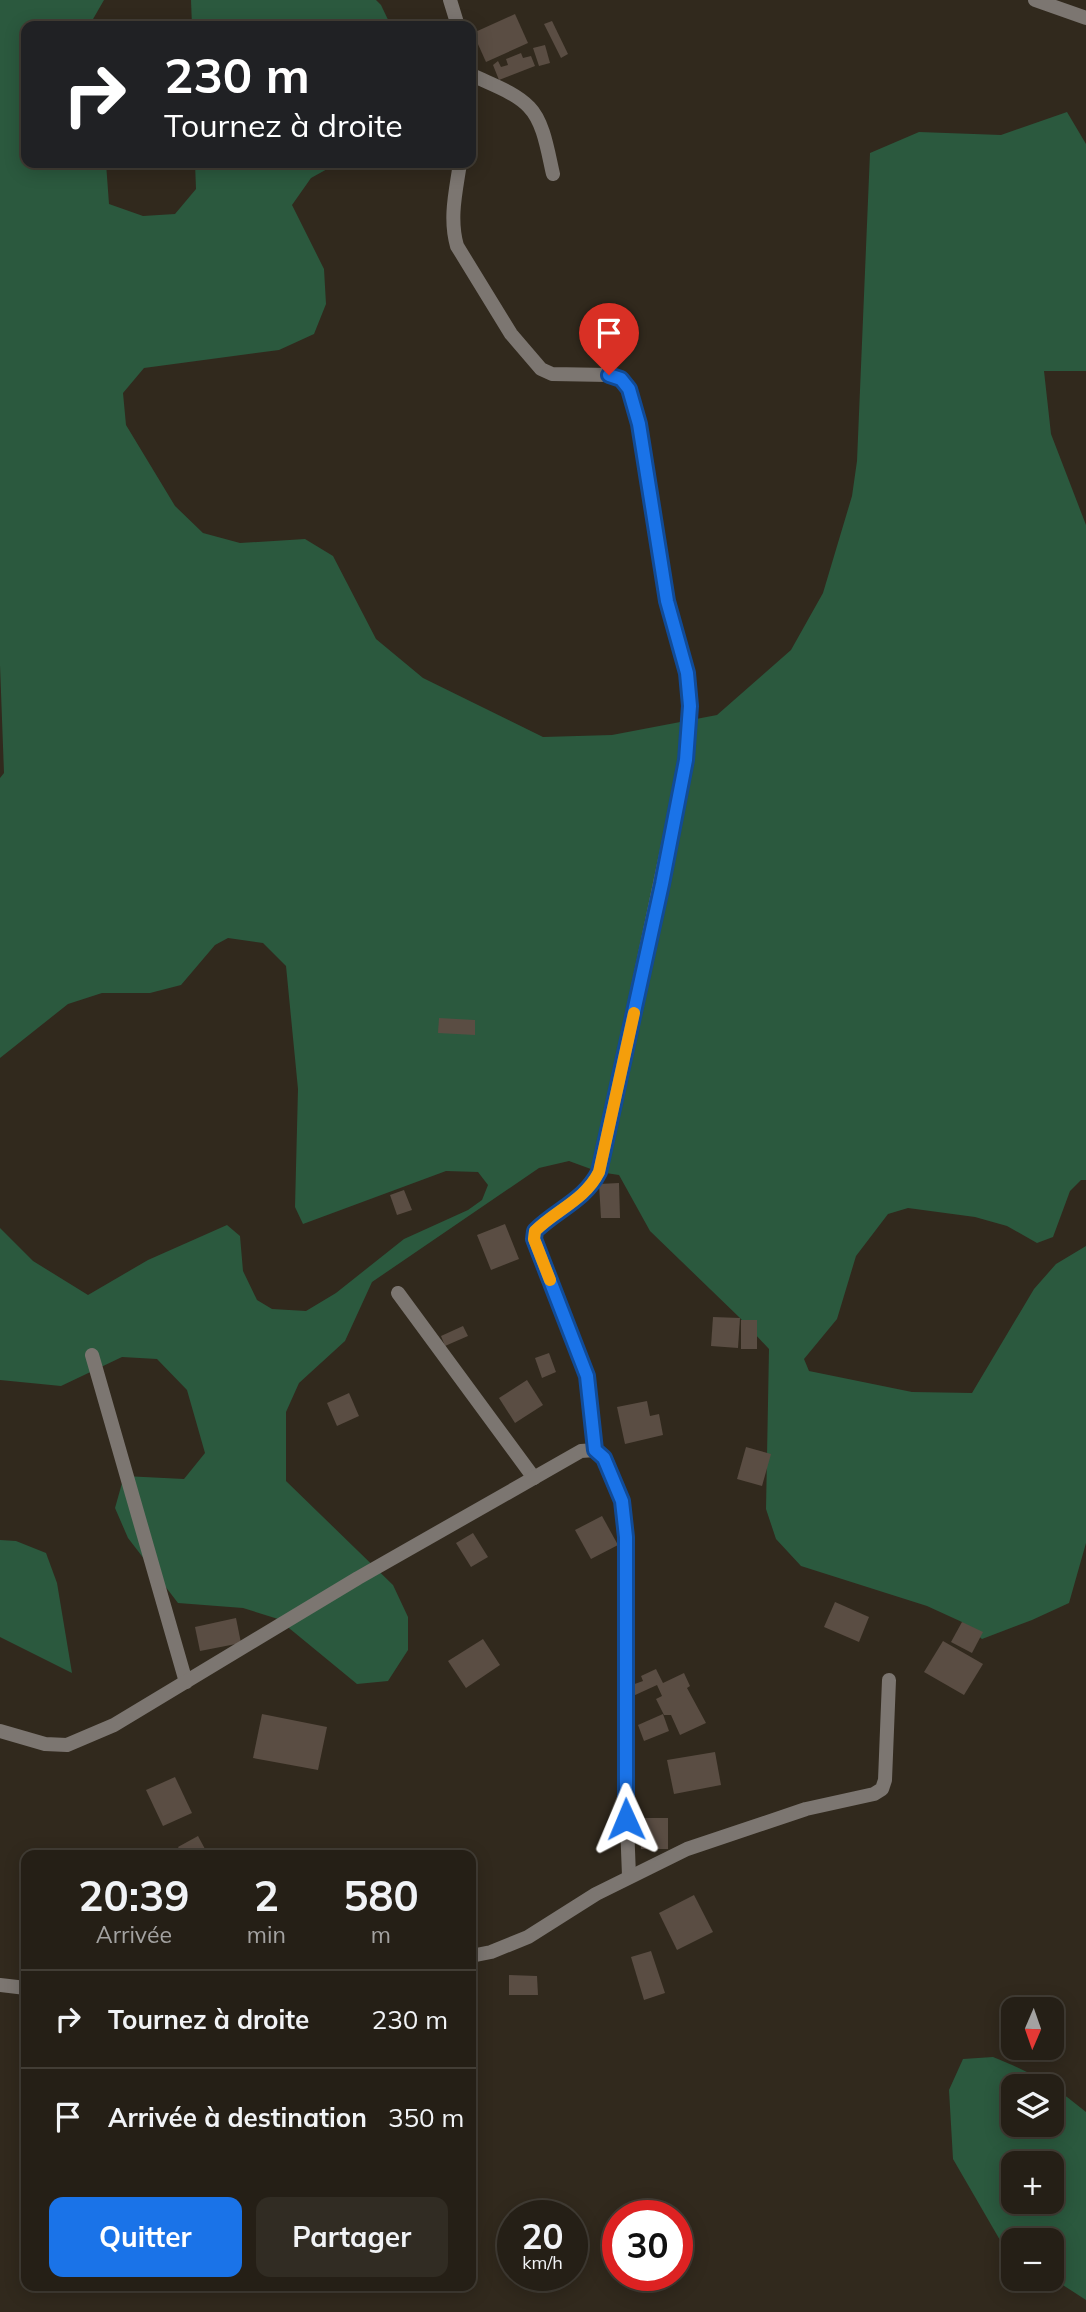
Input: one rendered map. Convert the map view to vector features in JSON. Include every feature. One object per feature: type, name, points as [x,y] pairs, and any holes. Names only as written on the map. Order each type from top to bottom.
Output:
[{"type":"street","points":[[450,0],[456,21]]},
{"type":"street","points":[[1035,0],[1086,18]]},
{"type":"street","points":[[476,78],[517,98],[531,108],[541,130],[553,174]]},
{"type":"street","points":[[459,168],[452,217],[457,246],[511,334],[541,369],[552,374],[609,375],[621,379],[629,389],[639,424],[667,601],[687,673],[690,706],[686,760],[662,884],[599,1172],[593,1185],[579,1198],[535,1231],[534,1239],[587,1376],[595,1450],[604,1458],[622,1501],[626,1537],[625,1772],[629,1876]]},
{"type":"street","points":[[398,1293],[534,1478]]},
{"type":"street","points":[[92,1355],[186,1682]]},
{"type":"street","points":[[0,1731],[45,1744],[67,1745],[114,1725],[358,1578],[581,1451],[595,1450]]},
{"type":"street","points":[[476,1955],[528,1937],[629,1876],[687,1849],[806,1808],[862,1798],[882,1789],[885,1780],[889,1680]]},
{"type":"street","points":[[0,1985],[21,1987]]},
{"type":"green space","points":[[0,0],[104,0],[92,21],[21,21],[21,168],[106,168],[109,204],[143,216],[175,214],[196,189],[195,168],[329,168],[311,178],[292,205],[324,269],[326,304],[314,334],[279,350],[144,368],[123,393],[126,425],[175,506],[203,533],[240,543],[305,539],[333,556],[376,639],[423,678],[543,737],[612,735],[717,715],[791,650],[823,593],[852,496],[857,461],[870,153],[919,132],[1001,135],[1067,112],[1086,144],[1086,371],[1044,371],[1051,434],[1086,525],[1086,1180],[1081,1180],[1070,1191],[1053,1237],[1037,1243],[1007,1226],[975,1217],[908,1208],[888,1214],[856,1256],[837,1319],[804,1359],[809,1371],[912,1392],[972,1393],[1034,1289],[1056,1264],[1086,1246],[1086,1543],[1069,1603],[982,1639],[962,1622],[927,1606],[801,1566],[776,1539],[766,1509],[769,1349],[650,1231],[619,1175],[599,1172],[569,1161],[539,1168],[372,1282],[345,1341],[299,1383],[286,1412],[286,1481],[393,1585],[408,1617],[408,1650],[388,1681],[357,1684],[278,1619],[243,1608],[178,1603],[128,1538],[115,1508],[124,1476],[184,1479],[205,1453],[187,1390],[157,1359],[122,1357],[61,1386],[0,1380],[0,1228],[33,1261],[88,1295],[148,1260],[227,1225],[240,1236],[243,1271],[257,1300],[272,1309],[306,1311],[336,1293],[404,1239],[468,1210],[482,1200],[488,1185],[478,1172],[446,1171],[303,1224],[295,1207],[298,1089],[286,966],[263,943],[228,938],[215,945],[181,985],[150,993],[102,993],[68,1004],[0,1058],[0,778],[4,773],[0,665]]},
{"type":"green space","points":[[191,0],[376,0],[389,21],[192,21]]},
{"type":"green space","points":[[0,1540],[16,1541],[46,1553],[57,1583],[72,1673],[0,1637]]},
{"type":"green space","points":[[993,2057],[1031,2074],[1001,2074],[1001,2137],[1064,2137],[1064,2095],[1086,2112],[1086,2300],[1064,2286],[1064,2228],[1001,2228],[1001,2242],[953,2159],[949,2090],[963,2059]]},
{"type":"building","points":[[515,14],[528,43],[486,62],[476,40],[476,32]]},
{"type":"building","points":[[552,21],[568,54],[561,58],[544,24]]},
{"type":"building","points":[[545,45],[550,63],[539,66],[533,48]]},
{"type":"building","points":[[521,53],[523,58],[531,56],[535,66],[499,80],[493,65],[498,61],[501,67],[508,65],[506,59]]},
{"type":"building","points":[[439,1018],[475,1020],[475,1035],[438,1033]]},
{"type":"building","points":[[619,1183],[620,1218],[601,1218],[599,1184]]},
{"type":"building","points":[[404,1190],[412,1210],[397,1215],[390,1195]]},
{"type":"building","points":[[505,1224],[519,1259],[491,1270],[477,1235]]},
{"type":"building","points":[[713,1317],[740,1318],[738,1348],[711,1346]]},
{"type":"building","points":[[741,1320],[757,1320],[757,1349],[741,1349]]},
{"type":"building","points":[[463,1326],[468,1336],[445,1346],[441,1336]]},
{"type":"building","points":[[549,1353],[556,1372],[542,1378],[535,1358]]},
{"type":"building","points":[[527,1380],[543,1405],[515,1423],[499,1398]]},
{"type":"building","points":[[349,1393],[359,1416],[337,1426],[327,1403]]},
{"type":"building","points":[[647,1401],[650,1416],[659,1414],[663,1435],[625,1444],[617,1407]]},
{"type":"building","points":[[746,1447],[771,1454],[762,1486],[737,1479]]},
{"type":"building","points":[[602,1516],[618,1545],[591,1559],[575,1530]]},
{"type":"building","points":[[473,1533],[488,1557],[471,1567],[456,1543]]},
{"type":"building","points":[[835,1602],[869,1617],[859,1642],[824,1627]]},
{"type":"building","points":[[236,1618],[241,1643],[200,1651],[195,1627]]},
{"type":"building","points":[[962,1622],[983,1632],[972,1653],[951,1642]]},
{"type":"building","points":[[483,1639],[500,1665],[466,1688],[448,1661]]},
{"type":"building","points":[[943,1641],[983,1664],[964,1695],[924,1672]]},
{"type":"building","points":[[656,1669],[663,1683],[684,1673],[690,1686],[687,1688],[706,1723],[680,1735],[671,1715],[664,1715],[656,1699],[662,1696],[657,1685],[633,1696],[629,1686],[643,1681],[641,1676]]},
{"type":"building","points":[[262,1714],[327,1727],[318,1770],[253,1758]]},
{"type":"building","points":[[663,1714],[669,1731],[644,1741],[638,1725]]},
{"type":"building","points":[[715,1752],[721,1785],[674,1794],[667,1760]]},
{"type":"building","points":[[175,1777],[192,1813],[163,1826],[146,1790]]},
{"type":"building","points":[[640,1818],[668,1818],[668,1849],[641,1849]]},
{"type":"building","points":[[198,1836],[205,1849],[180,1850],[178,1847]]},
{"type":"building","points":[[694,1895],[713,1932],[677,1950],[659,1913]]},
{"type":"building","points":[[651,1951],[665,1993],[644,2000],[631,1957]]},
{"type":"building","points":[[509,1975],[537,1976],[538,1995],[509,1995]]},
{"type":"slow traffic","points":[[550,1280],[534,1239],[535,1231],[579,1198],[593,1185],[599,1172],[634,1013]]},
{"type":"route","points":[[609,375],[621,379],[629,389],[639,424],[667,601],[687,673],[690,706],[686,760],[662,884],[599,1172],[593,1185],[579,1198],[535,1231],[534,1239],[587,1376],[595,1450],[604,1458],[622,1501],[626,1537],[627,1612],[626,1819]]}]
